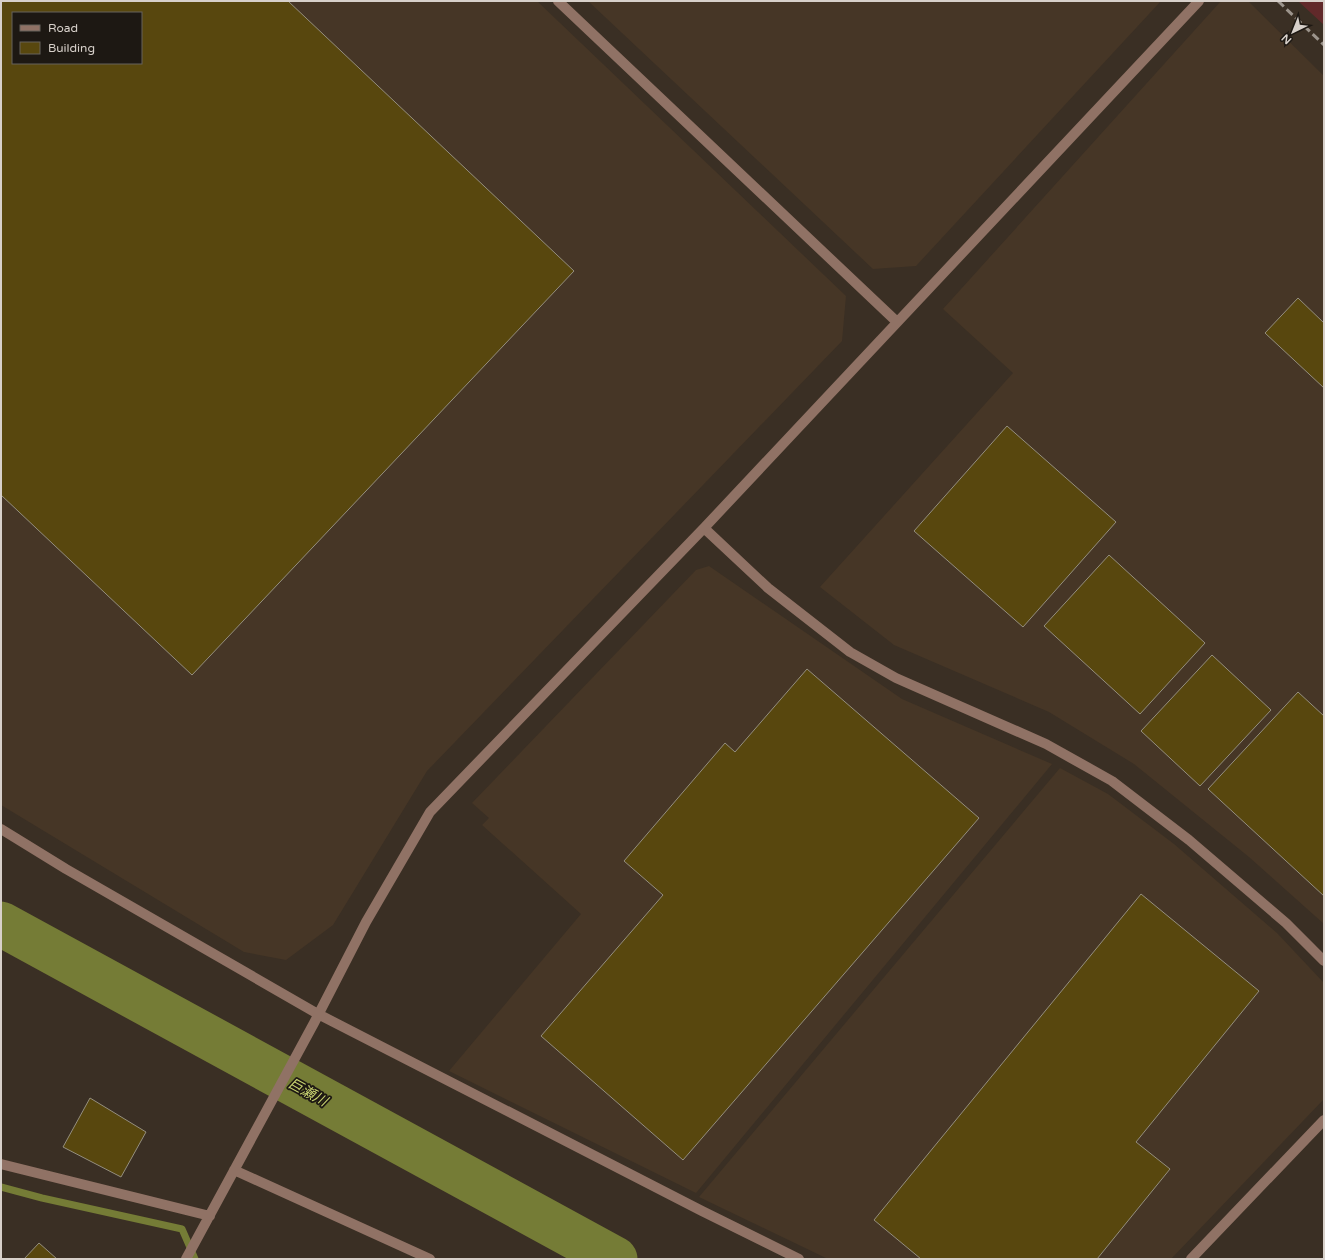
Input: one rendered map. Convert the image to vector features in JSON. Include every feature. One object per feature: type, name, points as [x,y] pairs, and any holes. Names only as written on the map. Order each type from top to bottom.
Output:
[{"type":"street","points":[[558,1],[897,322]]},
{"type":"street","points":[[186,1259],[366,922],[430,812],[704,528],[1199,1]]},
{"type":"street","points":[[704,528],[768,588],[850,652],[896,678],[1046,744],[1112,781],[1189,840],[1286,923],[1324,961]]},
{"type":"street","points":[[1,829],[316,1018],[702,1212],[799,1259]]},
{"type":"street","points":[[1191,1259],[1324,1120]]},
{"type":"street","points":[[1,1164],[210,1216]]},
{"type":"street","points":[[234,1170],[430,1259]]},
{"type":"shaded area","points":[[1,1],[537,1],[846,296],[842,341],[427,771],[333,925],[286,960],[244,952],[1,805]]},
{"type":"shaded area","points":[[588,1],[1161,1],[916,266],[873,269]]},
{"type":"shaded area","points":[[1221,1],[1248,1],[1324,76],[1324,924],[1249,857],[1134,764],[1049,712],[894,645],[820,587],[1013,373],[943,309]]},
{"type":"shaded area","points":[[1298,1],[1324,1],[1324,25]]},
{"type":"shaded area","points":[[709,566],[902,699],[1052,764],[696,1193],[449,1071],[581,914],[482,825],[489,818],[472,803],[696,570]]},
{"type":"shaded area","points":[[1060,768],[1108,794],[1174,844],[1277,933],[1324,983],[1324,1099],[1171,1259],[828,1259],[699,1197]]},
{"type":"building","points":[[1,1],[288,1],[574,271],[192,675],[1,495]]},
{"type":"building","points":[[1298,298],[1324,323],[1324,388],[1265,333]]},
{"type":"building","points":[[1007,426],[1116,522],[1023,627],[914,531]]},
{"type":"building","points":[[1109,555],[1205,643],[1140,714],[1044,626]]},
{"type":"building","points":[[1212,655],[1271,710],[1200,786],[1141,731]]},
{"type":"building","points":[[807,669],[979,818],[683,1160],[541,1036],[663,895],[624,861],[725,743],[735,752]]},
{"type":"building","points":[[1298,692],[1324,716],[1324,896],[1208,789]]},
{"type":"building","points":[[1141,894],[1259,991],[1136,1142],[1170,1169],[1097,1259],[921,1259],[874,1220]]},
{"type":"building","points":[[90,1098],[146,1132],[121,1177],[63,1147]]},
{"type":"building","points":[[39,1243],[57,1259],[24,1259]]},
{"type":"waterway","name":"巨瀬川","points":[[1,924],[615,1259]]},
{"type":"waterway","points":[[1,1187],[42,1198],[182,1229],[195,1259]]},
{"type":"railway","points":[[1278,1],[1324,45]]}]
